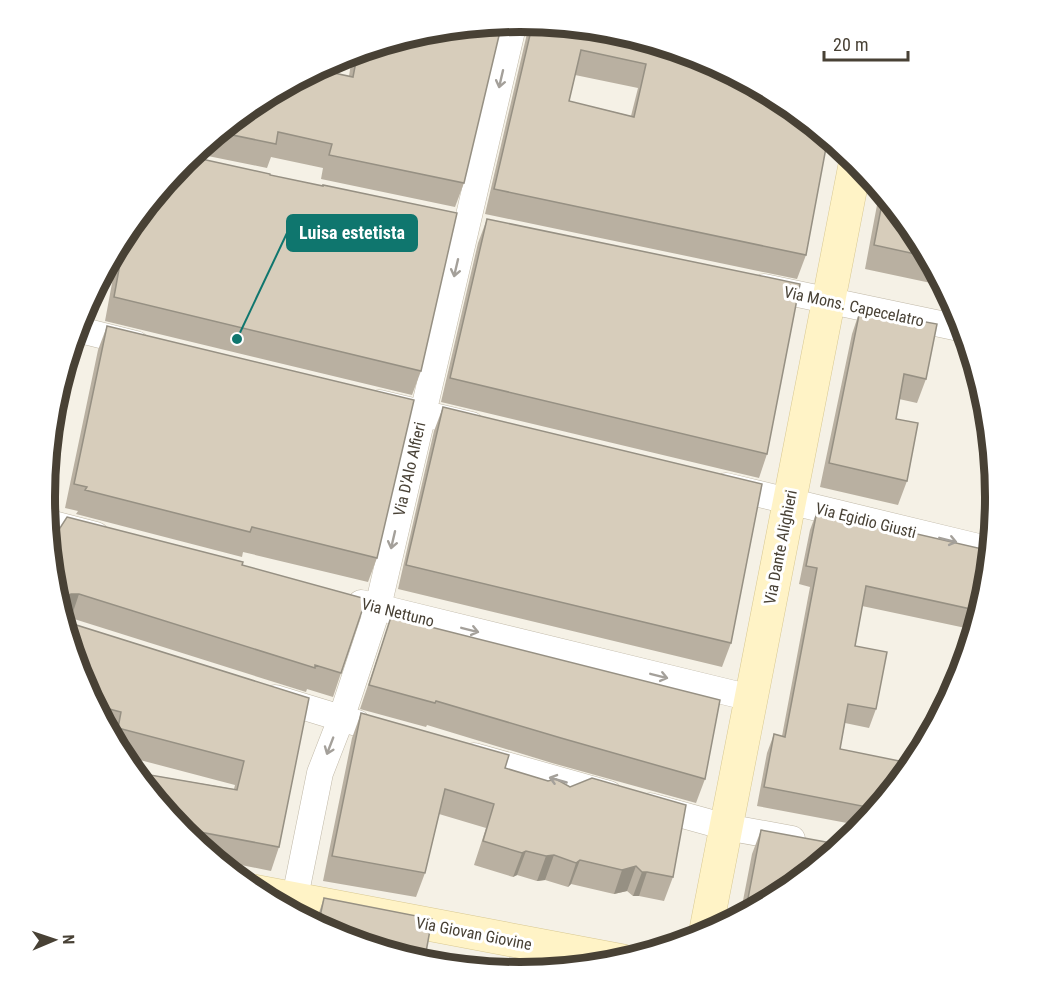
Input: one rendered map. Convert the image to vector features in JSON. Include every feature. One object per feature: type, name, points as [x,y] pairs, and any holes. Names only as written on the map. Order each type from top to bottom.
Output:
[{"type":"street","name":"Via D'Alo Alfieri","points":[[294,904],[320,773],[341,719],[378,607],[512,32]]},
{"type":"street","name":"Via Dante Alighieri","points":[[707,923],[853,173]]},
{"type":"street","name":"Via Mons. Capecelatro","points":[[747,284],[953,327]]},
{"type":"street","points":[[85,331],[157,349]]},
{"type":"street","points":[[353,396],[491,430]]},
{"type":"street","name":"Via Egidio Giusti","points":[[709,482],[983,548]]},
{"type":"street","points":[[55,524],[115,540]]},
{"type":"street","name":"Via Nettuno","points":[[343,598],[751,698]]},
{"type":"street","points":[[253,691],[375,728]]},
{"type":"street","points":[[454,751],[726,827],[817,843]]},
{"type":"street","name":"Via Giovan Giovine","points":[[301,907],[596,956]]},
{"type":"building","points":[[500,32],[464,183],[329,155],[332,144],[278,132],[276,144],[229,134],[287,94],[331,72],[353,77],[356,62],[370,56],[429,40]]},
{"type":"building","points":[[531,32],[581,35],[611,40],[670,56],[753,94],[779,110],[826,146],[806,255],[494,189]],"holes":[[[581,50],[646,64],[634,117],[569,101]]]},
{"type":"building","points":[[201,159],[457,213],[421,371],[114,297],[121,257],[133,238],[170,190]]},
{"type":"building","points":[[882,205],[917,254],[874,245]]},
{"type":"building","points":[[487,219],[800,284],[767,454],[450,378]]},
{"type":"building","points":[[860,310],[937,324],[926,379],[904,374],[896,419],[918,423],[907,481],[829,463]]},
{"type":"building","points":[[107,326],[414,400],[377,558],[252,527],[250,532],[85,490],[87,487],[74,484]]},
{"type":"building","points":[[443,407],[762,484],[731,643],[406,565]]},
{"type":"building","points":[[817,511],[983,549],[972,609],[866,586],[855,646],[887,652],[876,709],[848,704],[840,749],[903,762],[867,807],[764,787],[774,734],[785,737],[817,568],[806,566]]},
{"type":"building","points":[[67,517],[243,562],[242,565],[366,599],[341,673],[315,665],[315,668],[79,594],[71,594],[65,597],[56,535]]},
{"type":"building","points":[[391,617],[720,700],[705,779],[436,701],[435,703],[369,685]]},
{"type":"building","points":[[72,624],[309,698],[279,847],[197,831],[170,804],[147,774],[237,790],[244,761],[118,728],[121,712],[106,708],[90,675]]},
{"type":"building","points":[[361,713],[509,755],[505,768],[548,781],[556,779],[570,787],[592,778],[686,805],[673,877],[642,872],[636,866],[622,870],[580,860],[576,863],[554,855],[546,856],[526,851],[522,853],[483,841],[494,804],[445,789],[425,873],[332,856]]},
{"type":"building","points":[[761,830],[831,843],[779,884],[747,903]]},
{"type":"building","points":[[324,898],[432,919],[426,953],[370,938],[320,917]]},
{"type":"place","name":"Luisa estetista","points":[[237,339]]}]
